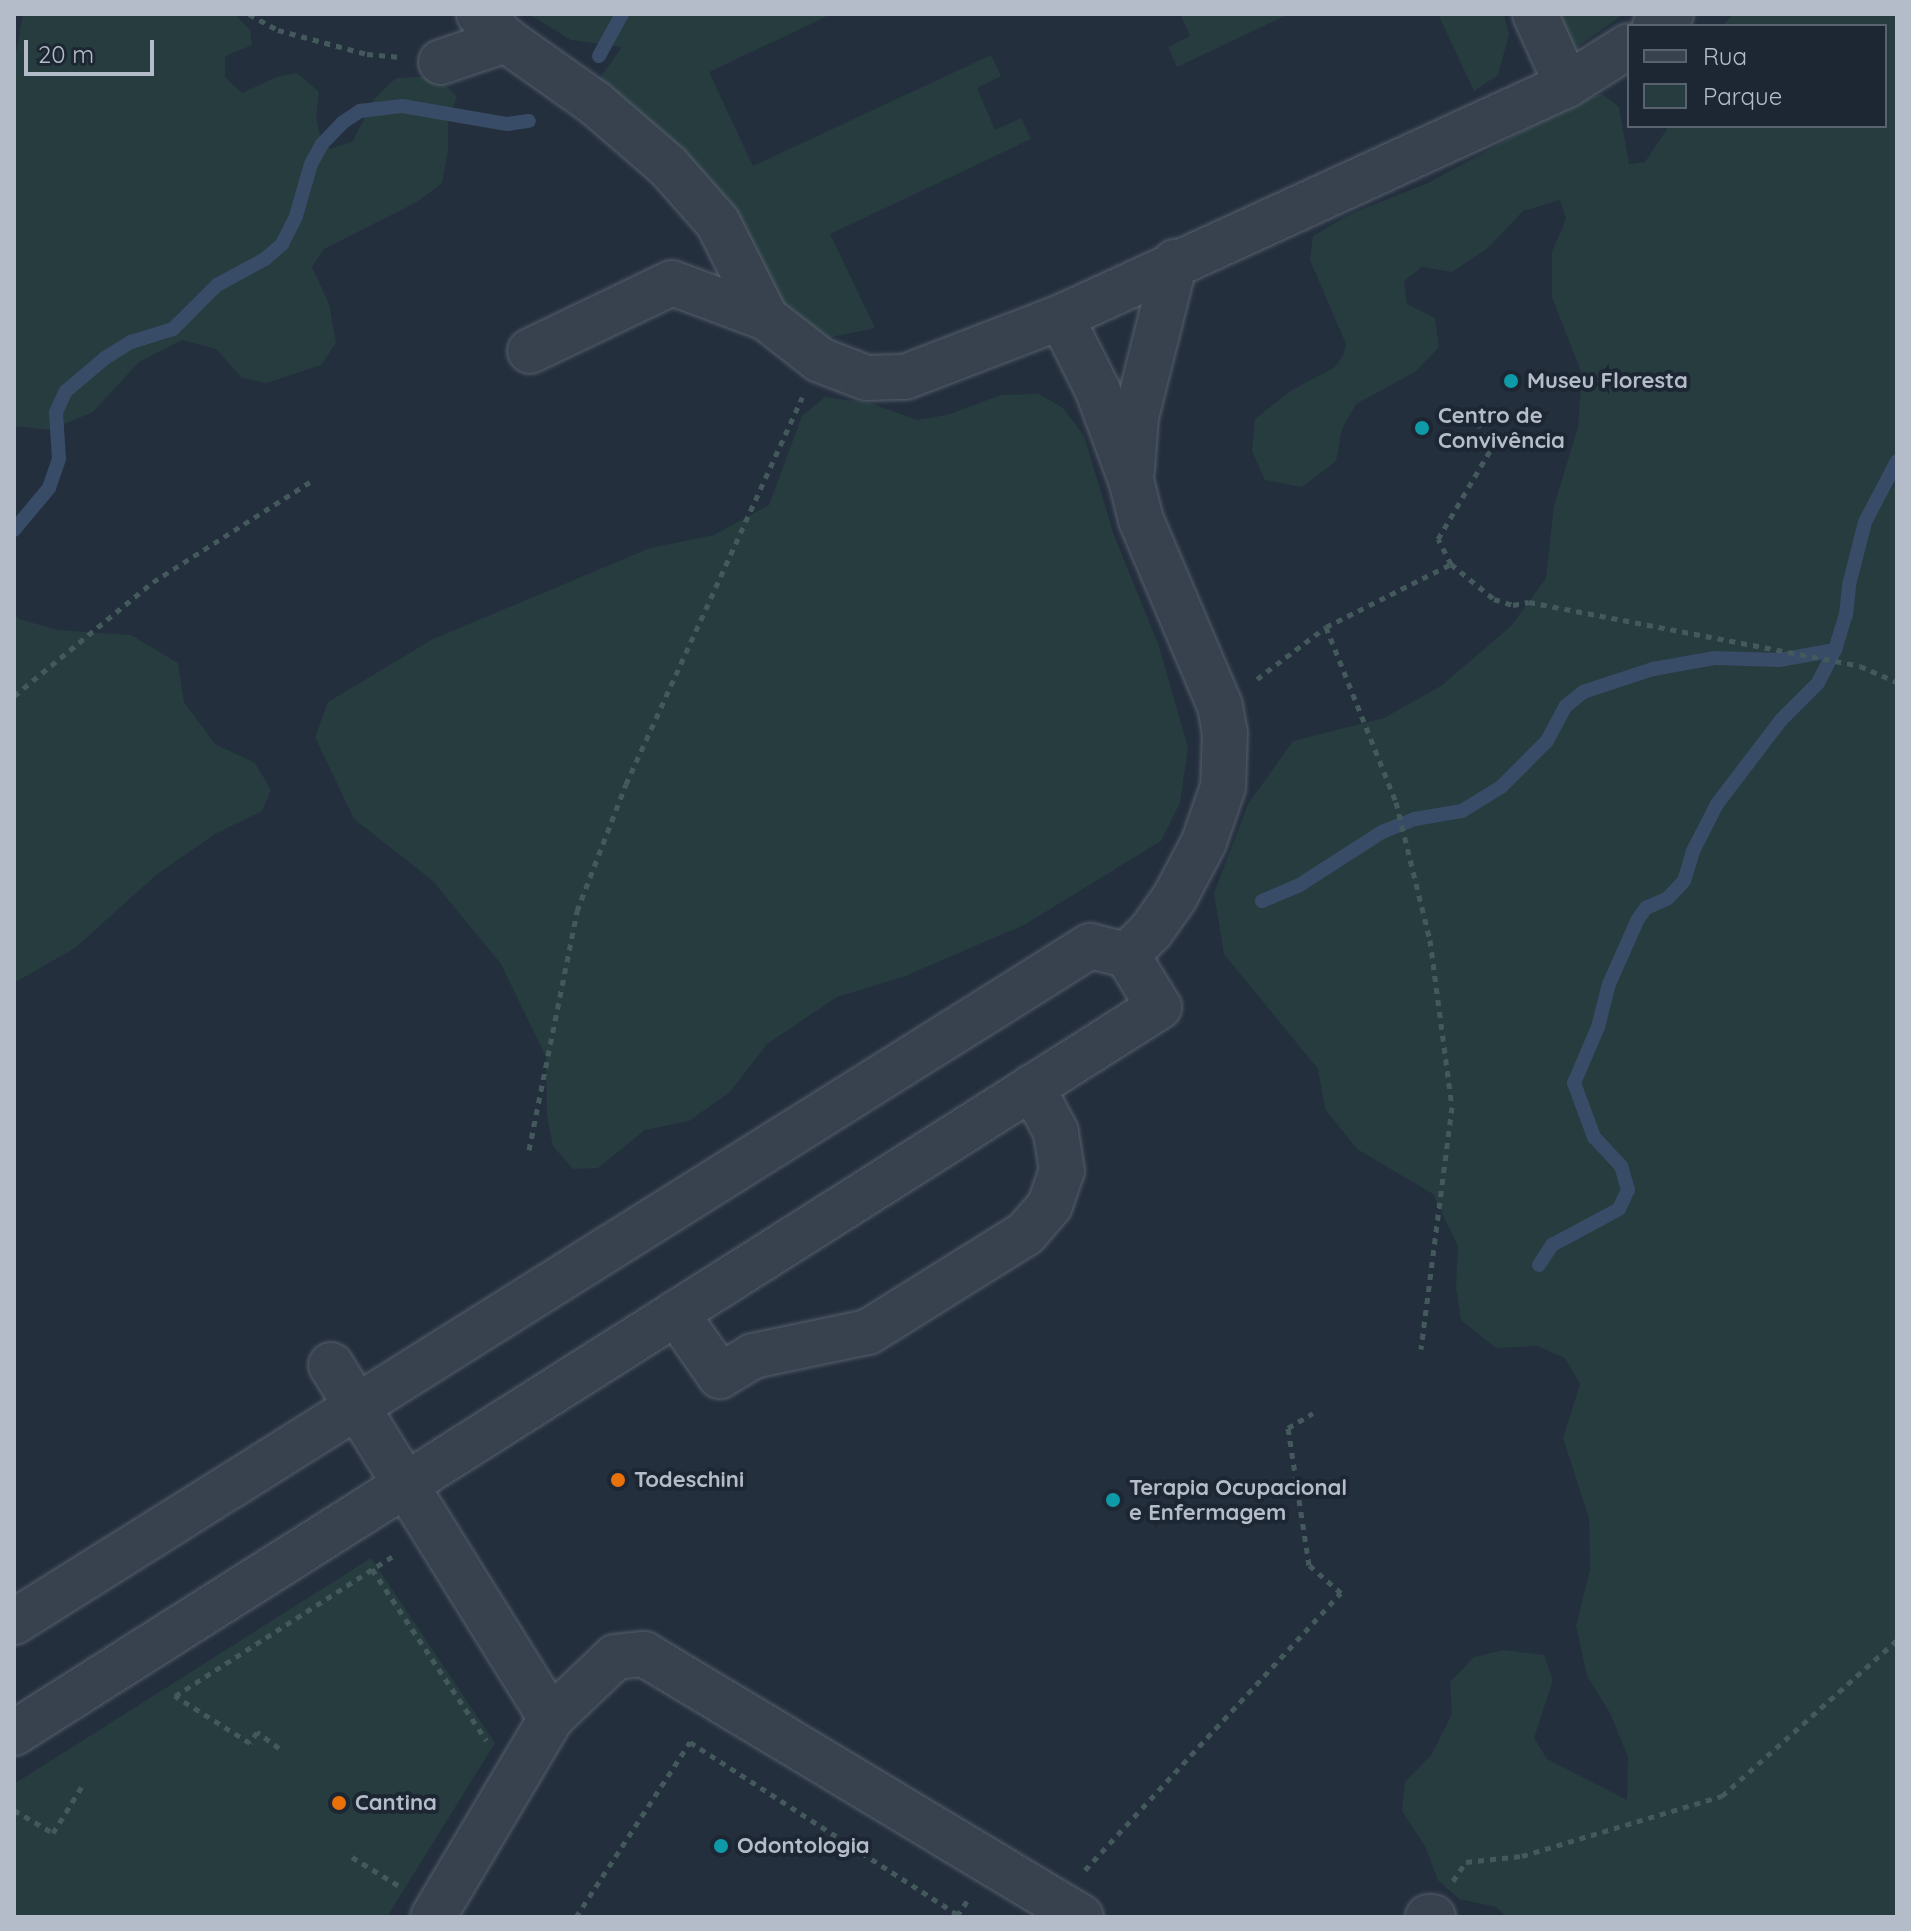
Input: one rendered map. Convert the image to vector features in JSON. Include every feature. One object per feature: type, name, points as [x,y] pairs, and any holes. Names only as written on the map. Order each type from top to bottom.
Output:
[{"type":"lane","points":[[1535,14],[1567,85]]},
{"type":"lane","points":[[441,62],[492,27],[595,103],[668,166],[718,223],[766,318]]},
{"type":"lane","points":[[530,351],[672,283],[766,318],[820,360],[867,378],[905,377],[1061,317],[1175,262],[1567,85],[1627,47]]},
{"type":"lane","points":[[1131,480],[1136,417],[1175,262]]},
{"type":"lane","points":[[1061,317],[1098,391],[1131,480],[1141,520],[1220,706],[1225,733],[1223,787],[1204,842],[1175,897],[1151,931],[1127,955]]},
{"type":"lane","points":[[14,1622],[1090,946],[1127,955],[1159,1007],[14,1733]]},
{"type":"lane","points":[[676,1313],[720,1376],[753,1356],[868,1332],[1025,1234],[1050,1205],[1062,1171],[1056,1132],[1032,1087]]},
{"type":"lane","points":[[331,1365],[551,1718]]},
{"type":"lane","points":[[423,1905],[551,1718],[615,1657],[644,1654],[1069,1909]]},
{"type":"path","points":[[249,14],[278,30],[367,54],[441,62]]},
{"type":"path","points":[[529,1150],[577,911],[626,784],[820,360]]},
{"type":"path","points":[[1480,427],[1491,449],[1438,539],[1451,564],[1494,599],[1513,605],[1529,602],[1860,666],[1897,682]]},
{"type":"path","points":[[14,696],[153,582],[313,480]]},
{"type":"path","points":[[1252,683],[1326,627],[1451,564]]},
{"type":"path","points":[[1326,627],[1396,802],[1430,940],[1446,1061],[1452,1107],[1421,1349]]},
{"type":"path","points":[[1069,1909],[1341,1593],[1309,1565],[1288,1428],[1313,1413]]},
{"type":"path","points":[[279,1748],[257,1732],[250,1743],[175,1696],[434,1530]]},
{"type":"path","points":[[372,1569],[486,1741]]},
{"type":"path","points":[[1430,1917],[1466,1862],[1522,1856],[1722,1796],[1897,1640]]},
{"type":"path","points":[[576,1917],[690,1742],[958,1915]]},
{"type":"path","points":[[14,1810],[53,1833],[84,1783]]},
{"type":"path","points":[[352,1857],[423,1905]]},
{"type":"green space","points":[[23,14],[235,14],[250,30],[252,45],[225,56],[225,77],[242,93],[277,77],[297,73],[319,92],[316,117],[321,141],[330,149],[353,141],[374,99],[396,78],[437,76],[457,97],[448,121],[448,150],[442,183],[417,202],[324,249],[312,267],[329,304],[336,343],[321,365],[267,383],[242,378],[216,349],[182,340],[139,362],[93,412],[50,430],[14,426],[14,64]]},
{"type":"green space","points":[[529,14],[832,14],[709,72],[753,166],[991,55],[1001,76],[977,88],[995,130],[1021,118],[1031,139],[830,234],[875,328],[817,340],[772,302],[597,82],[622,47],[571,40]]},
{"type":"green space","points":[[1180,14],[1289,14],[1177,67],[1168,47],[1190,36]]},
{"type":"green space","points":[[1438,14],[1504,14],[1509,34],[1498,75],[1474,91]]},
{"type":"green space","points":[[1551,14],[1624,14],[1570,52]]},
{"type":"green space","points":[[1733,14],[1897,14],[1897,1917],[1507,1917],[1496,1907],[1459,1899],[1438,1880],[1425,1846],[1402,1811],[1405,1782],[1432,1754],[1452,1714],[1450,1682],[1474,1657],[1504,1650],[1544,1655],[1553,1680],[1534,1738],[1547,1759],[1627,1800],[1628,1757],[1610,1713],[1587,1676],[1576,1626],[1590,1569],[1589,1518],[1563,1438],[1580,1384],[1565,1358],[1537,1346],[1496,1348],[1461,1320],[1456,1287],[1458,1246],[1433,1194],[1357,1149],[1325,1109],[1318,1069],[1224,954],[1214,893],[1248,804],[1293,741],[1384,718],[1441,686],[1511,626],[1546,578],[1554,506],[1578,427],[1582,374],[1552,297],[1552,252],[1566,219],[1560,200],[1523,211],[1488,248],[1452,272],[1422,267],[1404,281],[1407,304],[1435,318],[1439,347],[1415,372],[1356,404],[1342,429],[1336,461],[1302,487],[1265,480],[1252,451],[1255,419],[1292,390],[1334,368],[1343,356],[1346,344],[1310,260],[1313,236],[1350,214],[1428,183],[1580,100],[1602,94],[1619,107],[1629,164],[1645,162],[1668,128],[1887,128],[1887,24],[1724,24]]},
{"type":"green space","points":[[1039,394],[1063,408],[1084,436],[1114,535],[1159,646],[1188,748],[1180,803],[1161,841],[1024,925],[903,977],[837,997],[767,1044],[730,1092],[689,1121],[645,1130],[598,1168],[573,1169],[553,1146],[547,1115],[546,1057],[501,964],[433,881],[354,819],[315,737],[328,702],[431,640],[650,548],[714,535],[769,505],[802,416],[825,397],[870,403],[917,420],[947,415],[1001,395]]},
{"type":"green space","points":[[14,614],[19,619],[58,630],[131,635],[178,663],[184,702],[215,744],[255,763],[271,790],[262,811],[215,834],[156,875],[75,948],[14,983]]},
{"type":"green space","points":[[371,1558],[495,1743],[387,1917],[14,1917],[14,1784]]},
{"type":"waterway","points":[[599,56],[622,14]]},
{"type":"waterway","points":[[14,530],[49,488],[59,459],[56,412],[66,391],[105,358],[131,342],[173,329],[217,285],[265,259],[282,244],[296,216],[311,164],[322,144],[342,123],[360,111],[402,106],[507,124],[529,121]]},
{"type":"waterway","points":[[1539,1265],[1552,1245],[1619,1209],[1628,1190],[1621,1166],[1594,1137],[1574,1083],[1598,1027],[1609,984],[1646,908],[1668,898],[1684,881],[1693,851],[1717,804],[1781,720],[1818,683],[1835,650],[1846,615],[1849,585],[1865,522],[1897,461]]},
{"type":"waterway","points":[[1262,901],[1298,886],[1382,832],[1415,819],[1462,811],[1501,787],[1547,741],[1566,706],[1583,692],[1653,669],[1714,658],[1779,660],[1835,650]]},
{"type":"place","name":"Museu Floresta","points":[[1511,381]]},
{"type":"place","name":"Centro de Convivência","points":[[1422,428]]},
{"type":"place","name":"Todeschini","points":[[618,1480]]},
{"type":"place","name":"Terapia Ocupacional e Enfermagem","points":[[1113,1500]]},
{"type":"place","name":"Cantina","points":[[339,1803]]},
{"type":"place","name":"Odontologia","points":[[721,1846]]}]
